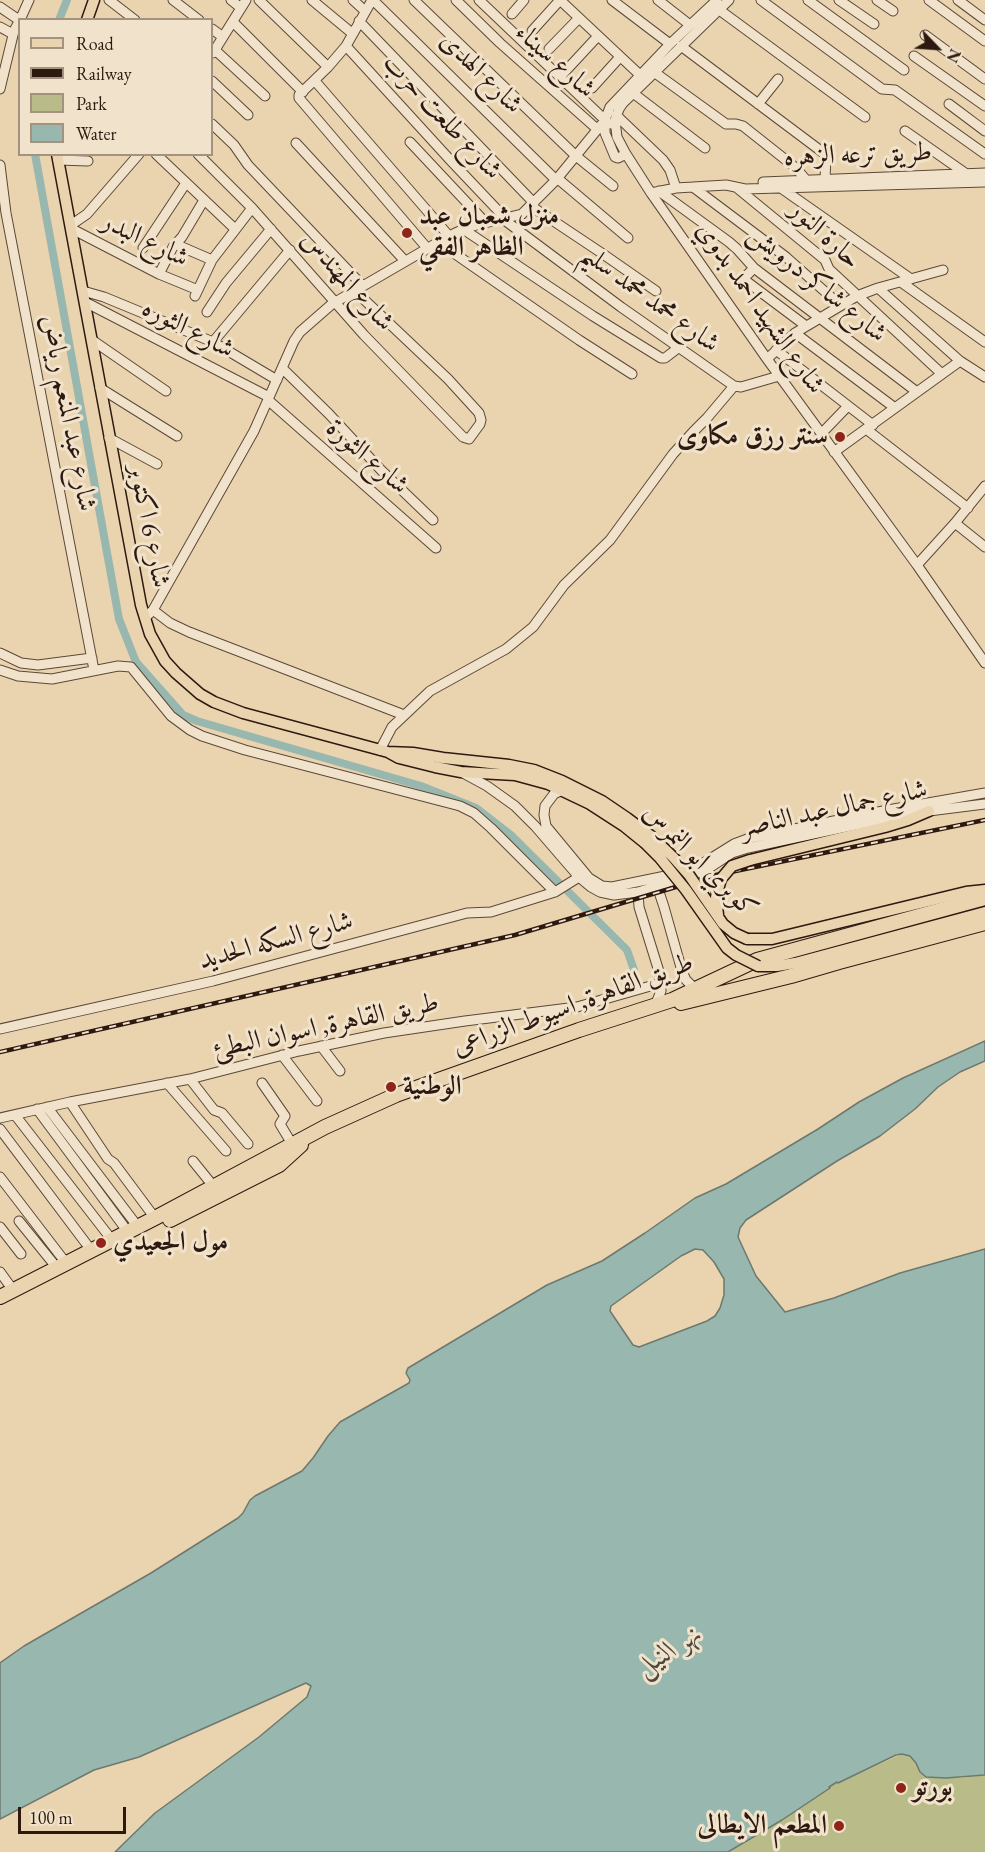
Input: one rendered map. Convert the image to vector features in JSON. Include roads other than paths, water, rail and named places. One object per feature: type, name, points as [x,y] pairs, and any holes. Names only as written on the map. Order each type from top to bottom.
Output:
[{"type":"highway","name":"طريق القاهرة, اسيوط الزراعى","points":[[0,1297],[268,1159],[292,1144],[383,1100],[590,1026],[655,1006],[748,964],[774,955],[985,898]]},
{"type":"highway","name":"طريق القاهرة, اسيوط الزراعى","points":[[0,1306],[279,1165],[302,1145],[327,1131],[405,1097],[691,1000],[791,976],[985,923]]},
{"type":"main road","points":[[88,18],[94,0]]},
{"type":"main road","name":"شارع 6 اكتوبر","points":[[58,157],[109,438],[149,614],[150,634],[165,661],[187,684],[214,702],[243,713],[384,751]]},
{"type":"main road","name":"كوبري ابو النمرس","points":[[384,751],[399,758],[435,767],[461,772],[515,775],[563,790],[673,856],[728,929],[747,939],[772,939],[955,895],[985,890]]},
{"type":"main road","name":"كوبري ابو النمرس","points":[[384,751],[509,765],[534,770],[589,794],[621,813],[648,840],[727,948],[758,966],[795,963],[985,912]]},
{"type":"main road","points":[[719,918],[716,897],[721,879],[732,866],[885,827],[928,811]]},
{"type":"street","points":[[20,18],[29,0]]},
{"type":"street","points":[[109,0],[132,18]]},
{"type":"street","points":[[172,0],[196,18]]},
{"type":"street","points":[[231,0],[244,4],[213,52],[266,96]]},
{"type":"street","points":[[259,0],[328,67]]},
{"type":"street","points":[[312,0],[353,34]]},
{"type":"street","points":[[353,0],[365,10]]},
{"type":"street","points":[[301,96],[346,46],[372,0]]},
{"type":"street","name":"شارع الهدى","points":[[372,0],[556,179],[628,238]]},
{"type":"street","points":[[414,0],[576,156],[612,186]]},
{"type":"street","name":"شارع سيناء","points":[[456,0],[500,43],[602,124]]},
{"type":"street","points":[[512,14],[524,0]]},
{"type":"street","points":[[532,31],[560,0],[640,75]]},
{"type":"street","points":[[612,0],[670,44]]},
{"type":"street","points":[[658,0],[690,25]]},
{"type":"street","points":[[701,0],[715,5],[864,117]]},
{"type":"street","points":[[404,715],[189,632],[149,614],[244,448],[298,335],[335,302],[449,236],[485,222],[522,214],[533,205],[576,156],[602,124],[613,103],[640,75],[690,25],[715,5],[729,0]]},
{"type":"street","points":[[761,0],[882,89],[895,90],[985,154]]},
{"type":"street","points":[[808,0],[904,70]]},
{"type":"street","points":[[840,0],[874,24]]},
{"type":"street","points":[[878,0],[892,11]]},
{"type":"street","points":[[929,0],[985,41]]},
{"type":"street","points":[[958,0],[985,20]]},
{"type":"street","points":[[484,2],[560,77],[602,124]]},
{"type":"street","points":[[602,124],[615,120],[623,103],[681,46],[715,5]]},
{"type":"street","points":[[0,8],[18,19]]},
{"type":"street","points":[[549,49],[579,18]]},
{"type":"street","points":[[359,21],[533,205],[656,291]]},
{"type":"street","points":[[0,89],[18,22]]},
{"type":"street","points":[[233,22],[301,96],[427,248]]},
{"type":"street","points":[[0,27],[14,32]]},
{"type":"street","points":[[213,30],[223,37]]},
{"type":"street","points":[[925,34],[985,79]]},
{"type":"street","points":[[560,77],[598,36]]},
{"type":"street","name":"شارع طلعت حرب","points":[[346,46],[505,219]]},
{"type":"street","points":[[681,46],[825,154],[832,182]]},
{"type":"street","points":[[914,56],[985,106]]},
{"type":"street","points":[[592,88],[620,57]]},
{"type":"street","points":[[654,72],[726,124],[743,126],[796,168],[806,180]]},
{"type":"street","points":[[758,104],[778,79]]},
{"type":"street","points":[[315,81],[449,236]]},
{"type":"street","points":[[213,82],[248,115]]},
{"type":"street","points":[[633,93],[705,148]]},
{"type":"street","points":[[949,104],[985,131]]},
{"type":"street","points":[[615,120],[663,160],[670,170],[676,188]]},
{"type":"street","name":"شارع الشهيد احمد بدوي","points":[[615,120],[617,137],[626,154],[655,192],[767,359],[917,565],[985,663]]},
{"type":"street","name":"شارع الشهيد احمد بدوي","points":[[602,124],[614,156],[618,158],[626,154]]},
{"type":"street","points":[[213,125],[234,145],[248,165],[358,288]]},
{"type":"street","points":[[905,131],[965,173]]},
{"type":"street","points":[[410,142],[485,222]]},
{"type":"street","points":[[296,143],[405,261]]},
{"type":"street","points":[[72,227],[87,214],[137,156]]},
{"type":"street","points":[[158,156],[235,229]]},
{"type":"street","name":"شارع المهندس","points":[[200,156],[252,208],[335,302],[463,437],[469,439],[480,424],[478,413],[448,379],[358,288]]},
{"type":"street","points":[[58,157],[88,161]]},
{"type":"street","name":"شارع عبد المنعم رياض","points":[[0,165],[3,214],[94,670]]},
{"type":"street","name":"طريق ترعه الزهره","points":[[734,186],[745,189],[781,188],[832,182],[985,172]]},
{"type":"street","name":"طريق ترعه الزهره","points":[[655,192],[676,188],[806,180],[985,182]]},
{"type":"street","points":[[143,248],[186,183]]},
{"type":"street","name":"حارة النور","points":[[734,186],[825,260],[829,269],[942,374]]},
{"type":"street","points":[[693,187],[786,257],[840,305]]},
{"type":"street","points":[[781,188],[985,342]]},
{"type":"street","name":"شارع شاكر درويش","points":[[655,192],[737,249],[754,268],[916,392]]},
{"type":"street","points":[[159,274],[175,244],[183,237],[204,200]]},
{"type":"street","points":[[175,244],[212,260],[252,208]]},
{"type":"street","name":"شارع محمد محمد سليم","points":[[505,219],[621,307],[734,386],[741,387],[779,376]]},
{"type":"street","name":"شارع البدر","points":[[72,227],[197,293],[212,260]]},
{"type":"street","points":[[207,312],[226,283],[271,229]]},
{"type":"street","points":[[463,229],[593,316],[661,358],[665,358],[678,348]]},
{"type":"street","points":[[438,242],[632,374]]},
{"type":"street","points":[[213,342],[290,250]]},
{"type":"street","points":[[754,268],[745,277],[746,281],[806,326]]},
{"type":"street","points":[[767,359],[795,333],[857,296],[943,270]]},
{"type":"street","points":[[878,288],[960,361],[985,377]]},
{"type":"street","points":[[84,297],[104,297],[213,342],[277,380]]},
{"type":"street","name":"شارع الثوره","points":[[84,297],[269,399]]},
{"type":"street","points":[[795,333],[895,408]]},
{"type":"street","points":[[92,340],[166,390]]},
{"type":"street","points":[[777,350],[848,406],[869,427],[968,508]]},
{"type":"street","points":[[834,452],[960,361]]},
{"type":"street","points":[[282,368],[381,470],[434,520]]},
{"type":"street","points":[[384,751],[392,727],[430,692],[506,650],[533,627],[564,585],[610,540],[673,454],[734,386]]},
{"type":"street","points":[[100,388],[177,436]]},
{"type":"street","name":"شارع الثورة","points":[[269,399],[436,548]]},
{"type":"street","points":[[821,434],[848,406]]},
{"type":"street","points":[[109,438],[157,464]]},
{"type":"street","points":[[917,565],[956,523],[985,486]]},
{"type":"street","points":[[956,523],[985,547]]},
{"type":"street","points":[[0,653],[21,663],[38,665],[92,658]]},
{"type":"street","points":[[1,673],[52,679],[124,665],[131,667],[171,716],[202,736],[245,750],[460,806],[474,813],[558,890]]},
{"type":"street","name":"شارع جمال عبد الناصر","points":[[461,772],[487,786],[515,806],[535,826],[575,880],[609,894],[620,895],[638,892],[703,872],[741,850],[868,822],[985,804]]},
{"type":"street","name":"شارع جمال عبد الناصر","points":[[563,790],[554,794],[545,806],[546,826],[590,878],[602,886],[612,888],[685,872],[728,847],[750,838],[985,793]]},
{"type":"street","name":"شارع السكه الحديد","points":[[0,1029],[213,981],[464,913],[491,912],[558,890],[575,880]]},
{"type":"street","points":[[657,886],[684,977],[695,988]]},
{"type":"street","points":[[638,892],[640,911],[661,976],[661,991],[655,1006]]},
{"type":"street","name":"طريق القاهرة, اسوان البطئ","points":[[0,1118],[190,1079],[321,1046],[405,1030],[578,1007],[661,983]]},
{"type":"street","points":[[321,1046],[340,1071]]},
{"type":"street","points":[[282,1055],[317,1101]]},
{"type":"street","points":[[190,1079],[214,1110],[222,1113],[248,1144]]},
{"type":"street","points":[[167,1083],[226,1150]]},
{"type":"street","points":[[262,1083],[285,1115],[280,1124],[292,1144]]},
{"type":"street","points":[[70,1102],[108,1159],[114,1162],[155,1218]]},
{"type":"street","points":[[42,1108],[133,1229]]},
{"type":"street","points":[[15,1115],[112,1240]]},
{"type":"street","points":[[0,1129],[91,1251]]},
{"type":"street","points":[[194,1161],[214,1186]]},
{"type":"street","points":[[0,1178],[62,1265]]},
{"type":"street","points":[[19,1221],[62,1265]]},
{"type":"street","points":[[0,1227],[21,1254]]},
{"type":"street","points":[[0,1272],[13,1290]]},
{"type":"water","name":"نهر النيل","points":[[985,1041],[985,1061],[960,1072],[938,1087],[915,1109],[880,1136],[746,1220],[740,1228],[738,1237],[756,1276],[785,1312],[834,1298],[900,1273],[985,1249],[985,1775],[926,1777],[910,1756],[896,1755],[837,1782],[782,1820],[728,1852],[115,1852],[155,1813],[259,1737],[307,1697],[311,1686],[306,1683],[139,1757],[94,1770],[0,1819],[0,1663],[24,1646],[151,1573],[238,1518],[255,1496],[302,1471],[340,1422],[409,1383],[410,1380],[406,1373],[408,1368],[547,1285],[602,1261],[695,1198],[726,1184],[859,1102],[903,1078]],"holes":[[[695,1249],[703,1250],[714,1262],[724,1279],[724,1295],[715,1316],[639,1347],[633,1345],[610,1311],[611,1306],[681,1256]]]},
{"type":"waterway","points":[[60,18],[67,0]]},
{"type":"waterway","points":[[35,156],[119,619],[136,662],[183,715],[421,786],[476,808],[512,836],[627,950],[634,970]]},
{"type":"railway","points":[[0,1052],[515,935],[716,875],[985,820]]},
{"type":"place","name":"منزل شعبان عبد الظاهر الفقي","points":[[407,233]]},
{"type":"place","name":"سنتر رزق مكاوى","points":[[840,437]]},
{"type":"place","name":"الوطنية","points":[[391,1087]]},
{"type":"place","name":"مول الجعيدي","points":[[101,1243]]},
{"type":"place","name":"بورتو","points":[[901,1788]]},
{"type":"place","name":"المطعم الايطالى","points":[[839,1826]]}]
